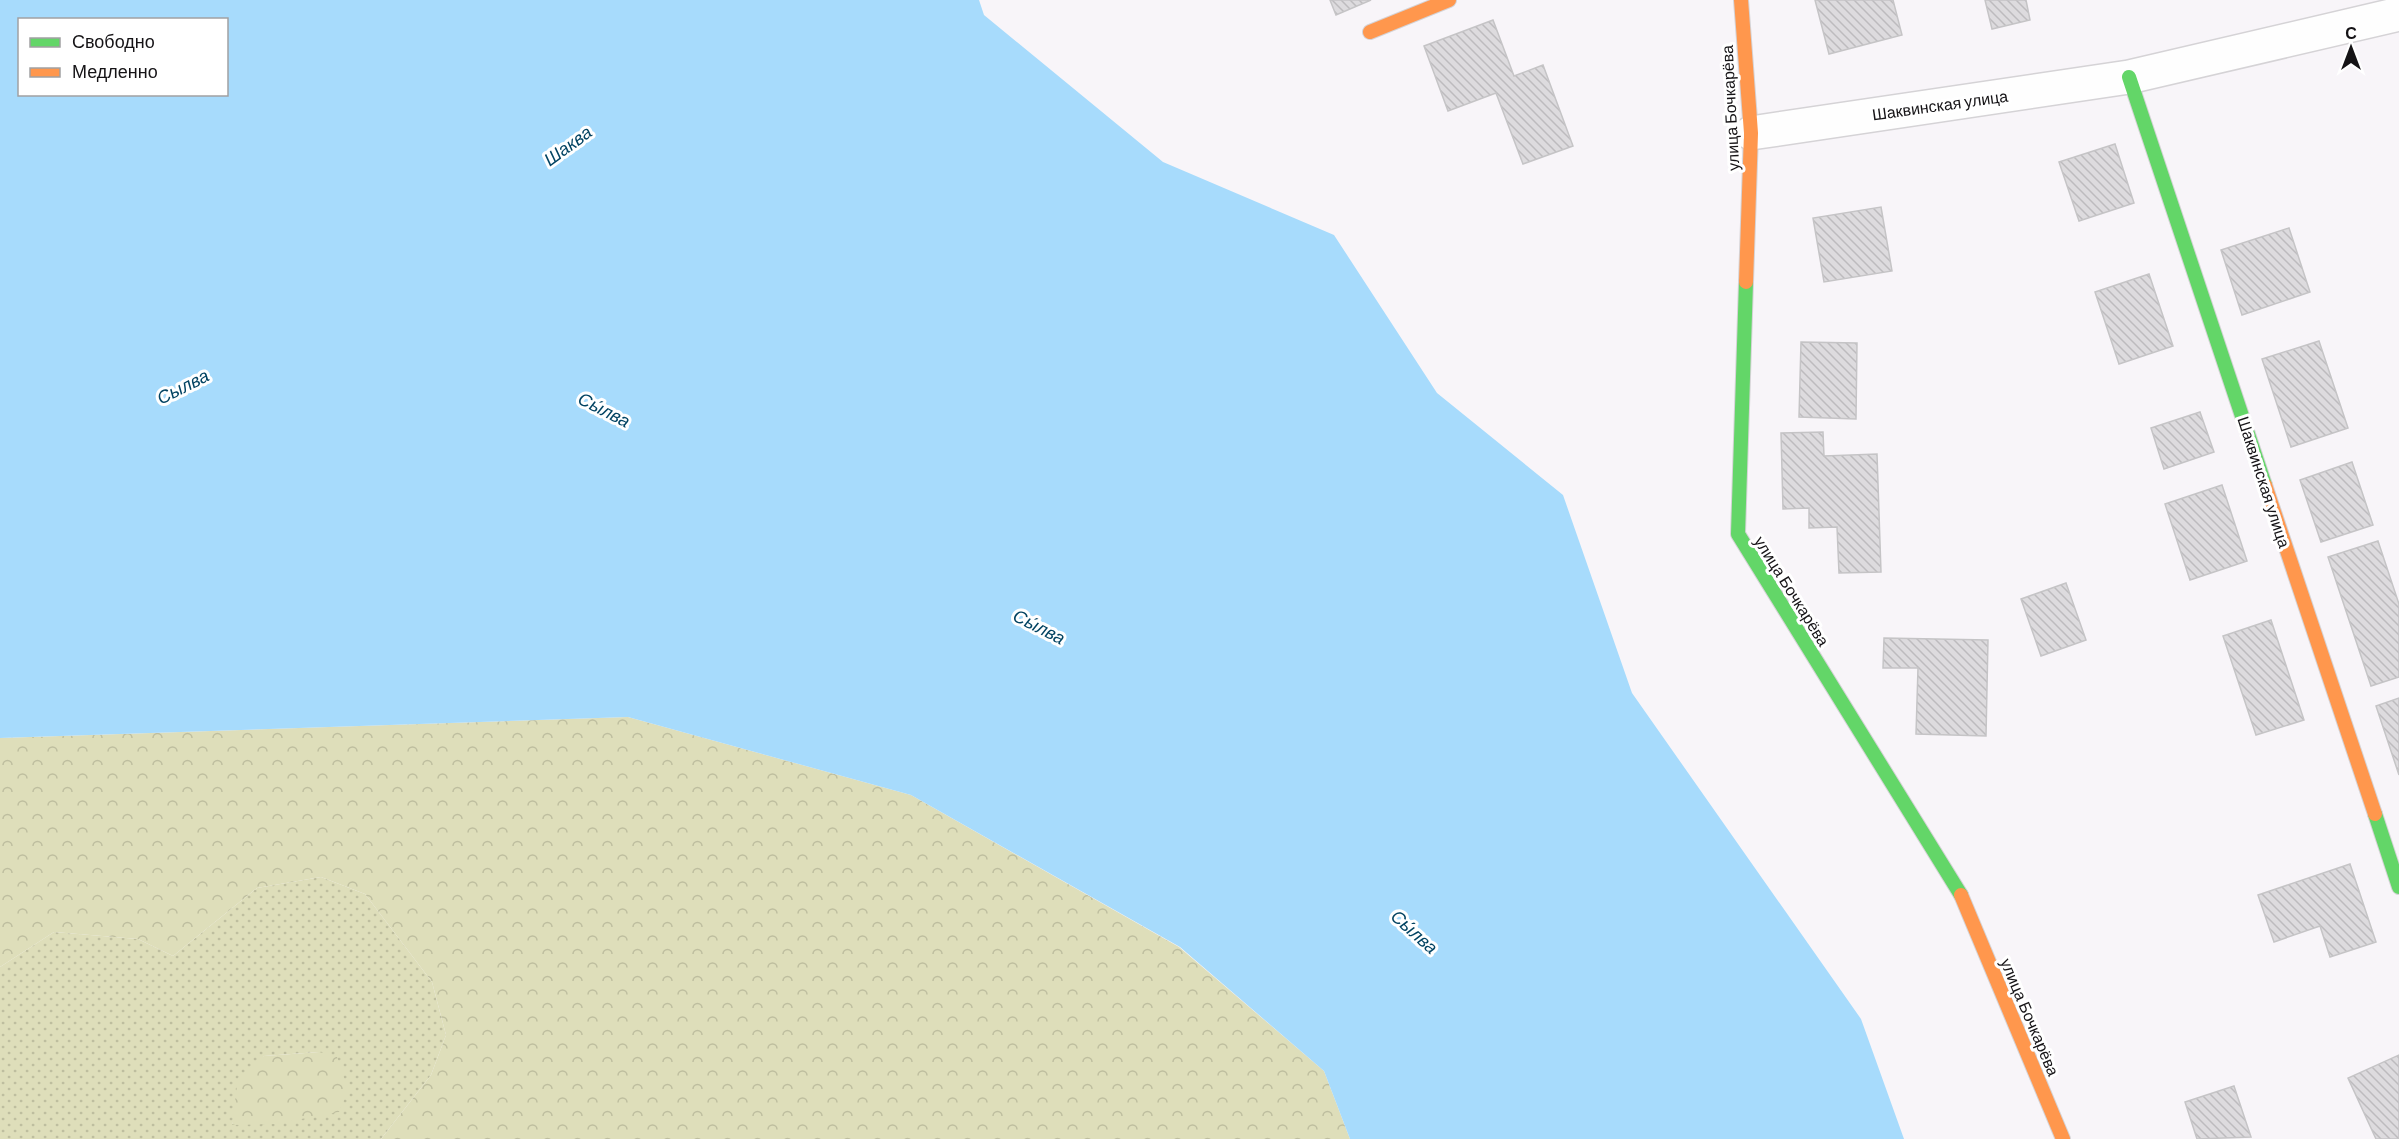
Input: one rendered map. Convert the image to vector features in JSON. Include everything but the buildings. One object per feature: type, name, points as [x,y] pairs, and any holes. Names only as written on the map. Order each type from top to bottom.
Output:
[{"type":"street","points":[[1370,32],[1449,0]]},
{"type":"street","name":"улица Бочкарёва","points":[[1741,0],[1751,133],[1738,534],[1960,893],[2063,1139]]},
{"type":"street","name":"Шаквинская улица","points":[[1751,133],[2129,77],[2399,14]]},
{"type":"street","name":"Шаквинская улица","points":[[2129,77],[2399,887]]},
{"type":"green space","points":[[628,717],[911,795],[1179,947],[1324,1071],[1350,1139],[381,1139],[431,1075],[446,1035],[432,982],[365,894],[321,877],[257,888],[173,956],[138,939],[54,932],[0,967],[0,738]]},
{"type":"green space","points":[[321,877],[365,894],[432,982],[446,1035],[431,1075],[381,1139],[0,1139],[0,967],[54,932],[138,939],[173,956],[257,888]],"holes":[[[319,1052],[274,1124],[232,1124],[264,1056]]]},
{"type":"green space","points":[[319,1052],[337,1057],[348,1090],[339,1112],[274,1124],[232,1125],[238,1078],[264,1056]]},
{"type":"water","points":[[0,0],[979,0],[984,15],[1163,162],[1334,235],[1437,393],[1563,495],[1632,693],[1861,1019],[1904,1139],[1350,1139],[1324,1071],[1180,947],[911,795],[628,717],[0,738]]},
{"type":"traffic: fast","points":[[2129,77],[2265,485]]},
{"type":"traffic: fast","points":[[1746,282],[1738,534],[1961,895]]},
{"type":"traffic: fast","points":[[2375,814],[2399,887]]},
{"type":"traffic: slow","points":[[1370,32],[1449,0]]},
{"type":"traffic: slow","points":[[1741,0],[1751,133],[1746,282]]},
{"type":"traffic: slow","points":[[2265,485],[2375,814]]},
{"type":"traffic: slow","points":[[1961,895],[2063,1139]]},
{"type":"water label","name":"Шаква","points":[[568,146]]},
{"type":"water label","name":"Сылва","points":[[183,387]]},
{"type":"water label","name":"Сы́лва","points":[[604,410]]},
{"type":"water label","name":"Сы́лва","points":[[1039,627]]},
{"type":"water label","name":"Сы́лва","points":[[1414,932]]}]
